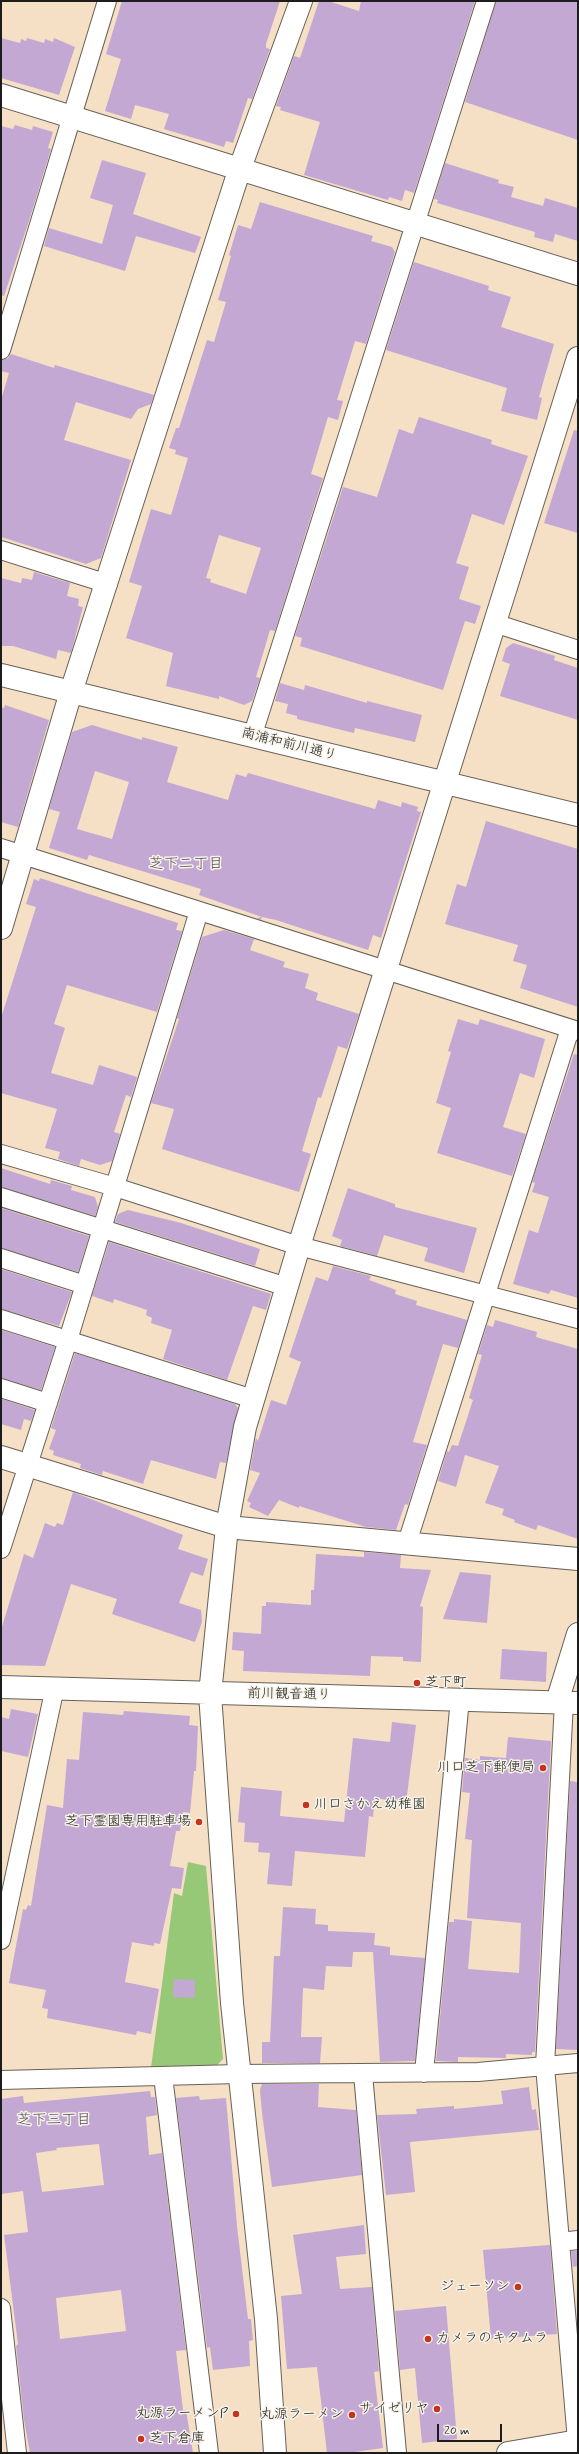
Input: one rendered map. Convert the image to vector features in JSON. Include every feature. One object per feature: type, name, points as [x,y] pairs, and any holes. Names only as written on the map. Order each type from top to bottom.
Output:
[{"type":"street","points":[[1,350],[107,1]]},
{"type":"street","points":[[1,928],[24,856],[71,692],[108,584],[240,168],[301,1]]},
{"type":"street","points":[[252,737],[486,1]]},
{"type":"street","points":[[1,95],[416,222],[578,274]]},
{"type":"street","points":[[275,2453],[266,2319],[239,2074],[210,1694],[227,1527],[245,1427],[253,1399],[443,783],[578,358]]},
{"type":"street","points":[[1,550],[108,584]]},
{"type":"street","points":[[494,622],[578,650]]},
{"type":"street","name":"南浦和前川通り","points":[[1,675],[578,815]]},
{"type":"street","points":[[1,848],[198,912],[385,969],[574,1030],[407,1543]]},
{"type":"street","points":[[1,1549],[68,1340],[198,912]]},
{"type":"street","points":[[1,1154],[115,1187],[299,1246],[578,1319]]},
{"type":"street","points":[[1,1197],[287,1287]]},
{"type":"street","points":[[1,1258],[85,1285]]},
{"type":"street","points":[[1,1319],[253,1399]]},
{"type":"street","points":[[1,1388],[48,1403]]},
{"type":"street","points":[[1,1457],[227,1527],[578,1559]]},
{"type":"street","points":[[508,2453],[577,2441],[545,2066],[566,1702],[578,1634]]},
{"type":"street","name":"前川観音通り","points":[[1,1687],[210,1694],[566,1702]]},
{"type":"street","points":[[1,1940],[55,1688]]},
{"type":"street","points":[[424,2073],[460,1699]]},
{"type":"street","points":[[1,2080],[239,2074],[478,2072],[578,2063]]},
{"type":"street","points":[[363,2074],[397,2453]]},
{"type":"street","points":[[163,2076],[209,2453]]},
{"type":"street","points":[[560,2242],[578,2240]]},
{"type":"street","points":[[1,2308],[17,2453]]},
{"type":"green space","points":[[188,1862],[206,1866],[223,2059],[216,2066],[151,2068],[174,1893],[182,1896]]},
{"type":"building","points":[[122,1],[280,1],[266,44],[266,48],[270,49],[252,99],[248,98],[233,143],[226,141],[224,147],[164,129],[169,114],[135,105],[131,119],[105,111],[121,59],[106,54]]},
{"type":"building","points":[[319,1],[328,1],[359,11],[361,1],[475,1],[414,193],[405,190],[402,201],[389,197],[388,200],[304,175],[320,122],[280,110],[281,107],[276,106],[294,56],[300,58]]},
{"type":"building","points":[[496,1],[578,1],[578,140],[465,102]]},
{"type":"building","points":[[1,38],[20,43],[21,39],[26,41],[27,38],[44,43],[45,39],[53,42],[54,38],[75,47],[59,95],[1,78]]},
{"type":"building","points":[[15,125],[32,130],[33,126],[53,132],[48,148],[51,149],[4,296],[1,295],[1,126],[13,129]]},
{"type":"building","points":[[102,160],[146,173],[133,214],[201,237],[195,253],[136,236],[125,271],[44,246],[49,228],[102,244],[113,205],[90,198]]},
{"type":"building","points":[[445,163],[499,180],[498,183],[514,187],[511,197],[543,206],[545,198],[578,208],[578,241],[555,234],[553,242],[534,237],[535,232],[437,203],[438,200],[434,199]]},
{"type":"building","points":[[260,202],[373,236],[371,241],[392,247],[395,252],[366,344],[355,341],[337,400],[343,401],[338,420],[328,417],[311,474],[323,478],[275,631],[270,630],[256,677],[260,678],[252,701],[244,705],[219,696],[219,699],[166,686],[173,653],[126,638],[142,586],[129,582],[151,509],[171,515],[188,458],[175,454],[176,450],[169,448],[176,428],[179,428],[207,340],[214,342],[226,302],[218,300],[231,256],[229,255],[238,225],[251,229]],"holes":[[[219,535],[261,548],[246,594],[210,582],[211,579],[206,578]]]},
{"type":"building","points":[[414,262],[489,286],[488,290],[511,297],[501,327],[554,344],[539,397],[542,398],[537,420],[501,411],[507,388],[386,350]]},
{"type":"building","points":[[11,354],[54,368],[55,365],[154,395],[151,404],[138,409],[131,419],[76,402],[64,440],[131,460],[101,558],[86,564],[1,537],[1,400],[9,373],[1,371],[1,360],[8,358]]},
{"type":"building","points":[[419,417],[492,440],[491,444],[528,456],[504,525],[472,514],[456,563],[469,567],[459,599],[481,606],[475,624],[465,621],[443,690],[300,646],[302,638],[295,636],[343,487],[377,497],[399,429],[413,434]]},
{"type":"building","points":[[574,430],[578,431],[578,533],[544,523]]},
{"type":"building","points":[[34,572],[70,583],[67,596],[79,599],[78,606],[83,607],[71,653],[58,650],[56,659],[13,646],[1,646],[1,578],[21,583],[22,578],[32,580]]},
{"type":"building","points":[[513,643],[555,656],[554,660],[578,668],[578,720],[500,696],[510,664],[502,661],[506,648]]},
{"type":"building","points":[[280,683],[304,690],[305,685],[367,703],[367,701],[422,715],[415,742],[355,728],[354,733],[297,719],[297,716],[286,713],[288,704],[275,701]]},
{"type":"building","points":[[5,705],[49,720],[18,827],[1,822],[1,707],[4,708]]},
{"type":"building","points":[[92,725],[142,740],[142,737],[178,747],[167,782],[228,800],[236,774],[246,777],[248,773],[375,809],[378,800],[401,807],[402,802],[418,807],[417,811],[421,812],[381,938],[373,935],[368,950],[276,920],[262,917],[199,895],[201,889],[89,855],[87,860],[49,848],[60,812],[49,809],[72,732]],"holes":[[[95,771],[129,782],[112,839],[77,829]]]},
{"type":"building","points":[[486,821],[578,849],[578,1007],[520,988],[527,965],[513,961],[518,945],[445,924],[457,884],[466,887]]},
{"type":"building","points":[[40,878],[178,923],[176,930],[182,931],[157,1012],[67,985],[54,1024],[65,1028],[51,1073],[93,1085],[99,1065],[137,1077],[131,1097],[126,1095],[114,1132],[120,1134],[112,1161],[100,1165],[81,1159],[79,1166],[58,1159],[60,1152],[45,1148],[57,1109],[1,1093],[1,1018],[36,907],[26,904],[34,879],[39,881]]},
{"type":"building","points":[[224,930],[254,939],[250,950],[285,962],[283,967],[309,974],[305,988],[318,993],[316,1000],[359,1014],[347,1049],[338,1046],[321,1098],[318,1097],[302,1151],[311,1154],[299,1192],[162,1149],[174,1109],[151,1103],[179,1019],[177,1018],[202,937]]},
{"type":"building","points":[[458,1019],[478,1025],[480,1019],[545,1039],[534,1078],[520,1073],[503,1127],[526,1134],[512,1176],[437,1153],[451,1108],[436,1103],[451,1052],[448,1051]]},
{"type":"building","points":[[574,1054],[578,1055],[578,1298],[551,1290],[549,1294],[513,1284],[529,1230],[538,1233],[549,1197],[532,1192],[535,1183],[532,1182]]},
{"type":"building","points":[[1,1168],[50,1184],[51,1180],[72,1186],[71,1190],[95,1197],[98,1207],[95,1216],[1,1187]]},
{"type":"building","points":[[348,1188],[395,1204],[395,1207],[477,1228],[464,1273],[424,1261],[428,1248],[384,1235],[377,1256],[340,1246],[342,1240],[332,1236]]},
{"type":"building","points":[[1,1208],[89,1236],[78,1272],[1,1248]]},
{"type":"building","points":[[128,1210],[181,1223],[260,1249],[255,1266],[115,1222],[118,1214]]},
{"type":"building","points":[[109,1242],[271,1294],[266,1310],[253,1306],[227,1380],[163,1359],[172,1330],[151,1323],[152,1318],[146,1315],[147,1310],[114,1299],[113,1303],[92,1296]]},
{"type":"building","points":[[333,1266],[371,1276],[369,1280],[396,1290],[395,1294],[417,1301],[416,1305],[467,1320],[458,1348],[443,1344],[413,1442],[427,1445],[408,1505],[405,1504],[396,1530],[366,1527],[299,1506],[299,1508],[279,1500],[268,1516],[249,1507],[251,1503],[247,1501],[260,1473],[250,1470],[256,1438],[258,1441],[271,1400],[286,1405],[301,1362],[289,1357],[303,1315],[316,1277],[328,1281]]},
{"type":"building","points":[[1,1269],[72,1292],[59,1326],[1,1309]]},
{"type":"building","points":[[495,1320],[537,1332],[536,1337],[578,1349],[578,1539],[538,1525],[536,1530],[514,1522],[515,1520],[502,1515],[504,1509],[485,1503],[499,1466],[465,1455],[456,1487],[438,1481],[447,1451],[449,1452],[452,1445],[458,1446],[473,1400],[469,1398],[482,1355],[478,1354],[487,1325],[493,1327]]},
{"type":"building","points":[[1,1330],[55,1347],[41,1390],[1,1378]]},
{"type":"building","points":[[75,1353],[235,1404],[238,1408],[226,1463],[220,1462],[216,1479],[151,1460],[143,1484],[103,1471],[102,1475],[80,1468],[81,1464],[53,1455],[54,1451],[49,1449],[56,1430],[51,1428]]},
{"type":"building","points":[[2,1399],[35,1410],[31,1421],[24,1419],[21,1430],[1,1424]]},
{"type":"building","points":[[73,1492],[183,1535],[178,1549],[208,1559],[203,1576],[191,1572],[179,1603],[201,1610],[202,1622],[195,1642],[112,1614],[117,1599],[71,1584],[45,1666],[1,1665],[1,1630],[24,1554],[33,1558],[45,1523],[55,1527],[57,1523],[63,1525]]},
{"type":"building","points":[[364,1552],[401,1555],[400,1568],[431,1570],[420,1606],[423,1607],[421,1662],[403,1661],[403,1657],[371,1656],[370,1676],[243,1671],[244,1651],[232,1650],[233,1632],[261,1634],[262,1606],[266,1606],[266,1602],[311,1605],[311,1590],[314,1590],[316,1554],[364,1557]]},
{"type":"building","points":[[460,1572],[491,1575],[487,1623],[443,1619]]},
{"type":"building","points":[[502,1649],[547,1652],[546,1682],[500,1679]]},
{"type":"building","points":[[11,1709],[38,1714],[28,1757],[1,1751],[1,1717],[9,1719]]},
{"type":"building","points":[[124,1711],[190,1716],[189,1725],[198,1726],[196,1771],[194,1771],[190,1813],[183,1812],[180,1831],[176,1831],[170,1866],[184,1868],[181,1889],[172,1888],[160,1944],[154,1943],[154,1946],[132,1942],[125,1982],[159,1989],[151,2034],[137,2031],[136,2035],[47,2018],[48,2009],[42,2008],[46,1990],[9,1983],[23,1909],[26,1910],[28,1905],[31,1906],[47,1805],[63,1808],[67,1759],[79,1760],[83,1712],[123,1715]]},
{"type":"building","points":[[392,1722],[416,1725],[406,1803],[375,1798],[373,1817],[369,1816],[365,1857],[295,1851],[292,1886],[267,1884],[270,1853],[258,1852],[259,1843],[244,1842],[245,1823],[238,1822],[241,1787],[282,1791],[280,1816],[344,1822],[353,1738],[390,1742]]},
{"type":"building","points":[[508,1737],[551,1741],[535,2052],[532,2052],[532,2055],[506,2054],[506,2058],[458,2057],[458,2062],[436,2061],[449,1922],[454,1922],[454,1919],[472,1921],[468,1969],[519,1973],[521,1923],[467,1918],[472,1840],[465,1839],[470,1793],[462,1792],[465,1758],[480,1760],[480,1756],[506,1758]]},
{"type":"building","points":[[570,1781],[578,1782],[578,2050],[556,2049]]},
{"type":"building","points":[[283,1907],[316,1909],[315,1924],[328,1925],[328,1931],[375,1933],[374,1945],[390,1947],[390,1955],[425,1958],[415,2061],[380,2062],[373,1952],[353,1952],[352,1967],[326,1966],[324,1990],[303,1988],[301,2037],[322,2037],[320,2063],[262,2063],[262,2042],[270,2042],[274,1956],[280,1956]]},
{"type":"building","points":[[174,1979],[195,1980],[195,1998],[173,1997]]},
{"type":"building","points":[[262,2084],[319,2084],[318,2107],[356,2110],[362,2175],[272,2187],[262,2113],[260,2090]]},
{"type":"building","points":[[529,2087],[532,2110],[536,2109],[539,2130],[410,2142],[415,2192],[386,2195],[377,2115],[417,2114],[416,2109],[454,2106],[454,2109],[503,2104],[501,2091]]},
{"type":"building","points":[[150,2091],[151,2097],[155,2097],[157,2115],[146,2117],[149,2155],[162,2153],[186,2350],[176,2351],[183,2410],[186,2410],[193,2453],[30,2453],[24,2420],[16,2346],[18,2344],[4,2235],[28,2232],[23,2191],[1,2194],[1,2099],[23,2096],[24,2103]],"holes":[[[99,2144],[104,2185],[42,2192],[36,2153],[57,2150],[56,2148]],[[121,2290],[126,2331],[60,2339],[56,2298]]]},
{"type":"building","points":[[199,2096],[200,2100],[226,2098],[237,2226],[248,2319],[251,2319],[253,2340],[249,2341],[250,2366],[213,2370],[210,2347],[207,2348],[176,2098]]},
{"type":"building","points":[[364,2225],[366,2254],[336,2257],[340,2289],[372,2287],[379,2371],[374,2372],[383,2448],[348,2453],[327,2453],[317,2367],[287,2369],[281,2296],[302,2294],[293,2235]]},
{"type":"building","points":[[550,2245],[557,2334],[491,2339],[483,2250]]},
{"type":"building","points":[[571,2251],[578,2251],[578,2266],[573,2267]]},
{"type":"building","points":[[446,2306],[457,2439],[422,2443],[415,2368],[400,2370],[395,2311]]},
{"type":"place","name":"芝下町","points":[[417,1683]]},
{"type":"place","name":"川口芝下郵便局","points":[[543,1768]]},
{"type":"place","name":"川口さかえ幼稚園","points":[[306,1805]]},
{"type":"place","name":"芝下霊園専用駐車場","points":[[199,1822]]},
{"type":"place","name":"ジェーソン","points":[[518,2287]]},
{"type":"place","name":"カメラのキタムラ","points":[[428,2339]]},
{"type":"place","name":"サイゼリヤ","points":[[437,2409]]},
{"type":"place","name":"丸源ラーメンP","points":[[236,2414]]},
{"type":"place","name":"丸源ラーメン","points":[[352,2415]]},
{"type":"place","name":"芝下倉庫","points":[[141,2439]]},
{"type":"district","name":"芝下二丁目","points":[[186,865]]},
{"type":"district","name":"芝下三丁目","points":[[54,2121]]}]
